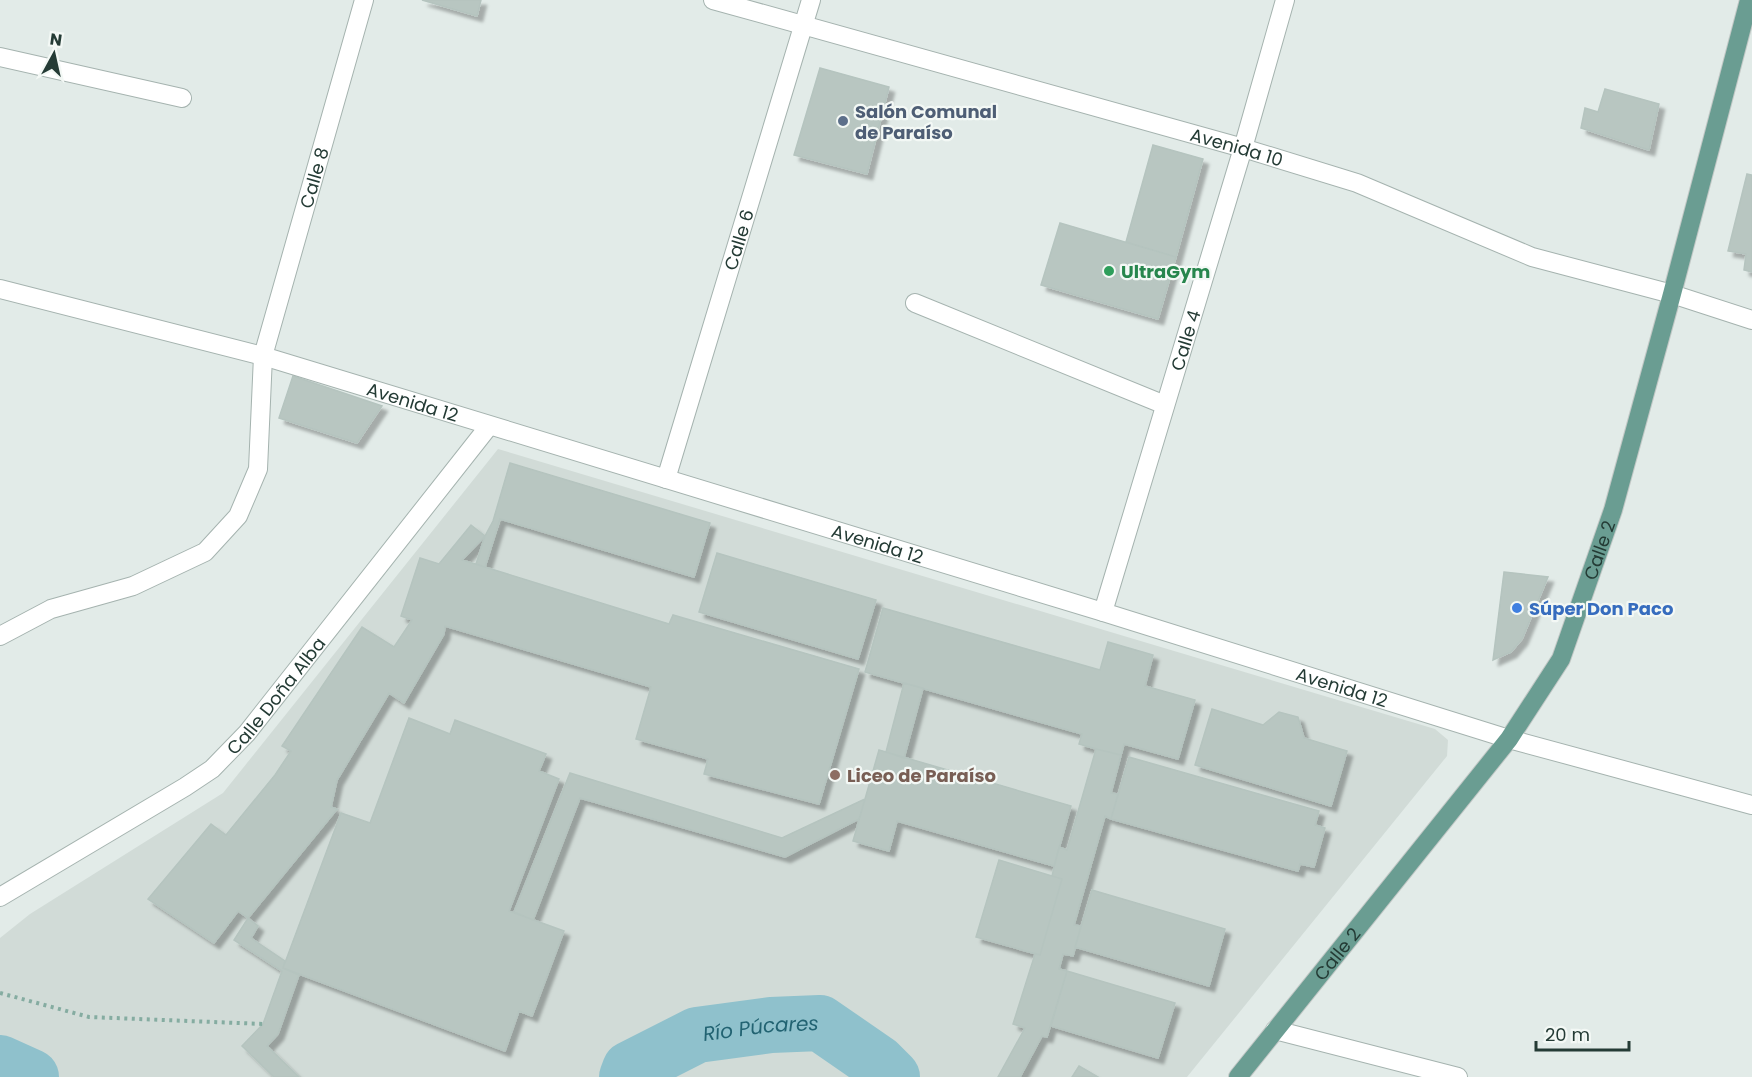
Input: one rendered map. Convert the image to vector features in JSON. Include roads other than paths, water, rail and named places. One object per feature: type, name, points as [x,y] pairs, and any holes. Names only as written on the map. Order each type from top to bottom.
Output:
[{"type":"main road","name":"Calle 2","points":[[1238,1077],[1509,739],[1561,659],[1613,510],[1749,0]]},
{"type":"street","name":"Calle 8","points":[[0,636],[51,609],[134,586],[205,552],[238,516],[258,469],[263,356],[364,0]]},
{"type":"street","name":"Avenida 10","points":[[713,0],[1243,148],[1357,183],[1532,257],[1672,294],[1752,320]]},
{"type":"street","name":"Calle 6","points":[[666,479],[811,0]]},
{"type":"street","name":"Calle 4","points":[[1103,612],[1243,148],[1285,0]]},
{"type":"street","points":[[0,57],[182,98]]},
{"type":"street","name":"Avenida 12","points":[[0,289],[263,356],[1103,612],[1509,739],[1752,805]]},
{"type":"street","points":[[915,303],[1165,405]]},
{"type":"street","name":"Calle Doña Alba","points":[[0,897],[212,769],[247,733],[489,426]]},
{"type":"street","points":[[1275,1030],[1458,1077]]},
{"type":"waterway","name":"Río Púcares","points":[[627,1077],[630,1069],[697,1035],[771,1025],[820,1023],[878,1063],[892,1077]]},
{"type":"waterway","name":"Río Púcares","points":[[0,1063],[31,1077]]},
{"type":"place","name":"Salón Comunal de Paraíso","points":[[843,121]]},
{"type":"place","name":"UltraGym","points":[[1109,271]]},
{"type":"place","name":"Súper Don Paco","points":[[1517,608]]},
{"type":"place","name":"Liceo de Paraíso","points":[[835,775]]}]
